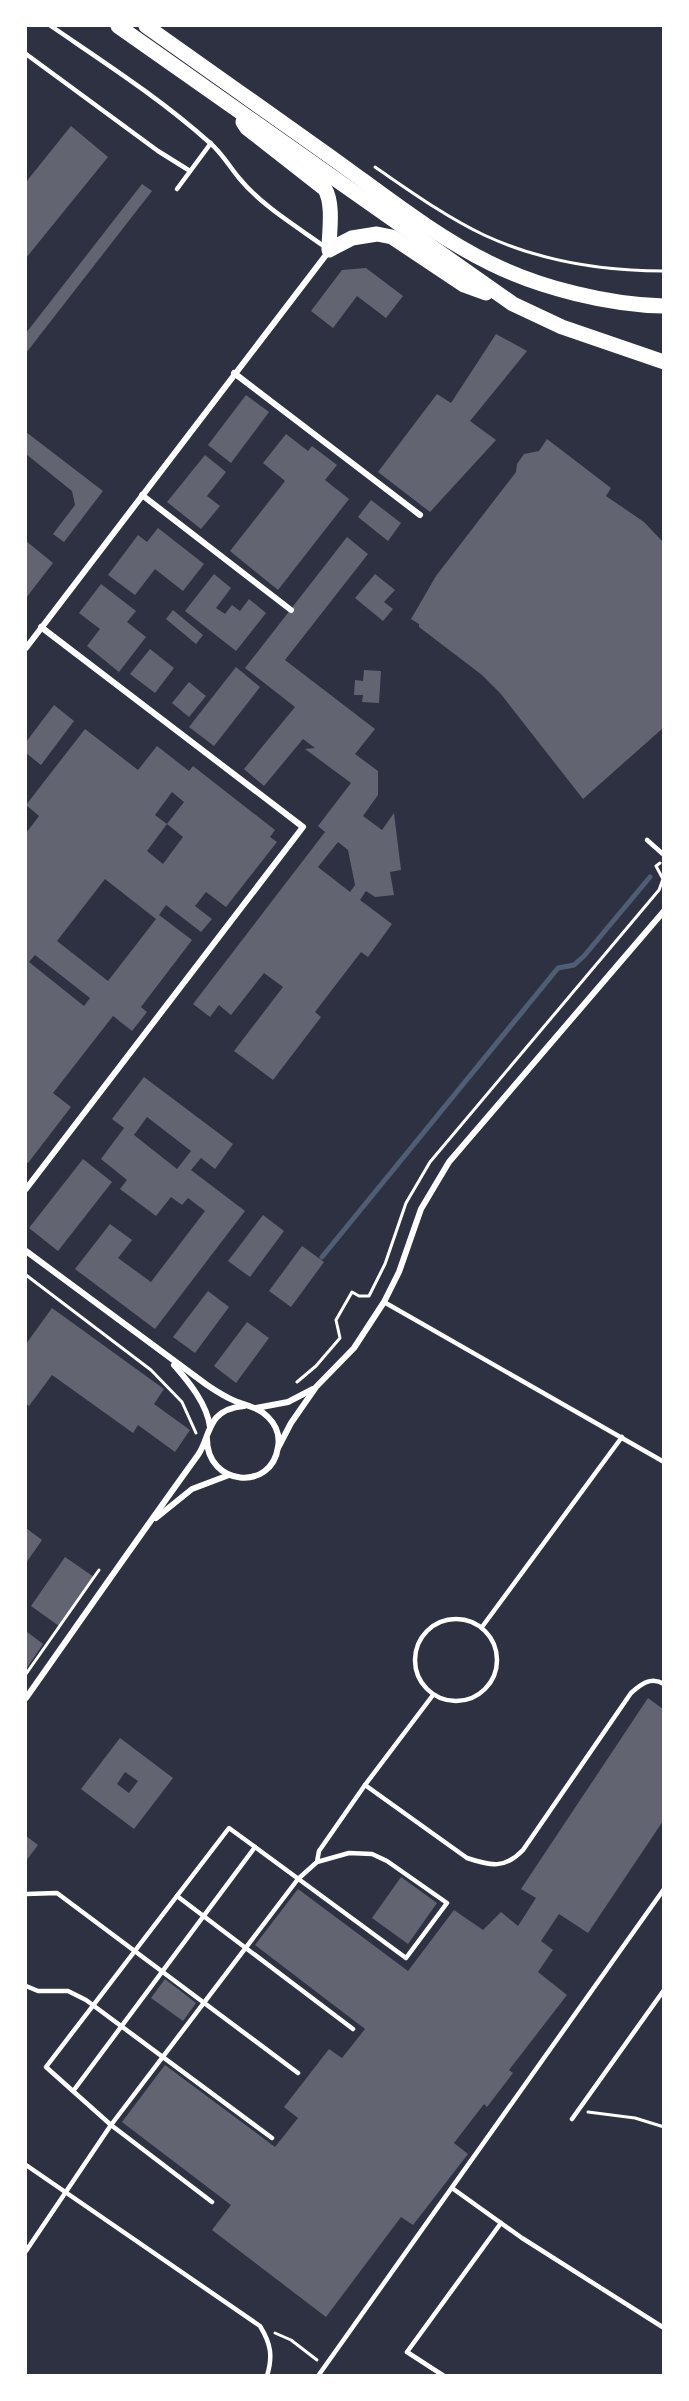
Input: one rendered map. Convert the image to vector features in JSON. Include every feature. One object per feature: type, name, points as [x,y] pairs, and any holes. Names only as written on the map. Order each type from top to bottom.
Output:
[{"type":"main road","points":[[118,26],[232,104],[513,304]]},
{"type":"main road","points":[[146,26],[399,206],[492,264],[543,283],[589,296],[622,303],[663,306]]},
{"type":"main road","points":[[232,104],[247,128],[319,183],[327,192],[330,216],[329,250],[352,238],[377,234],[392,237],[464,285],[513,304],[562,327],[663,363]]},
{"type":"street","points":[[26,648],[329,250]]},
{"type":"street","points":[[234,373],[420,515]]},
{"type":"street","points":[[142,495],[291,610]]},
{"type":"street","points":[[26,1190],[303,826],[41,627]]},
{"type":"street","points":[[164,1353],[193,1389],[209,1419],[208,1454],[213,1463],[229,1475],[246,1478],[260,1474],[272,1463],[291,1423],[316,1387],[354,1348],[384,1302],[399,1272],[421,1209],[449,1162],[663,912]]},
{"type":"street","points":[[26,1251],[207,1385],[265,1414],[273,1422],[278,1434],[278,1448]]},
{"type":"street","points":[[210,1427],[225,1411],[235,1407],[288,1402],[316,1387]]},
{"type":"street","points":[[26,1698],[148,1527],[207,1439]]},
{"type":"street","points":[[148,1527],[166,1508],[185,1494],[229,1475]]},
{"type":"lane","points":[[51,26],[125,76],[211,143],[239,178],[264,203],[329,250]]},
{"type":"lane","points":[[26,54],[158,151],[190,171]]},
{"type":"lane","points":[[177,189],[211,143]]},
{"type":"lane","points":[[647,840],[663,855]]},
{"type":"lane","points":[[384,1302],[663,1462]]},
{"type":"lane","points":[[482,1628],[622,1437]]},
{"type":"lane","points":[[457,1619],[470,1621],[482,1628],[491,1638],[496,1651],[497,1665],[489,1684],[474,1698],[460,1701],[446,1700],[433,1695],[423,1686],[417,1674],[416,1648],[422,1636],[432,1626],[457,1619]]},
{"type":"lane","points":[[364,1785],[467,1858],[483,1864],[501,1865],[513,1860],[523,1850],[631,1693],[648,1681],[658,1680],[663,1684]]},
{"type":"lane","points":[[317,1862],[319,1851],[364,1785],[433,1695]]},
{"type":"lane","points":[[26,2251],[111,2125],[298,1879],[317,1862],[349,1853],[372,1854],[387,1861],[447,1903],[406,1958],[298,1879],[229,1828],[46,2067],[111,2125],[212,2202]]},
{"type":"lane","points":[[74,2090],[255,1847]]},
{"type":"lane","points":[[318,2376],[663,1889]]},
{"type":"lane","points":[[26,1894],[57,1893],[298,2073]]},
{"type":"lane","points":[[177,1896],[354,2029]]},
{"type":"lane","points":[[26,1986],[38,1991],[68,1991],[94,2006],[272,2138]]},
{"type":"lane","points":[[572,2119],[663,1990]]},
{"type":"lane","points":[[26,2165],[260,2326],[269,2341],[272,2359],[267,2376]]},
{"type":"lane","points":[[452,2188],[501,2223],[663,2328]]},
{"type":"lane","points":[[444,2376],[406,2352],[501,2223]]},
{"type":"path","points":[[369,163],[484,235],[539,254],[588,267],[628,271],[663,271]]},
{"type":"path","points":[[26,1275],[151,1370],[182,1401],[192,1420],[196,1432],[195,1438]]},
{"type":"path","points":[[26,1674],[99,1570]]},
{"type":"path","points":[[578,2112],[634,2118],[663,2127]]},
{"type":"path","points":[[260,2326],[291,2340],[325,2366]]},
{"type":"building","points":[[71,126],[108,157],[26,258],[26,182]]},
{"type":"building","points":[[142,184],[152,191],[26,353],[26,333]]},
{"type":"building","points":[[366,268],[403,296],[386,318],[357,296],[333,328],[311,311],[342,270]]},
{"type":"building","points":[[496,334],[527,351],[470,421],[496,440],[430,512],[378,472],[437,394],[451,403]]},
{"type":"building","points":[[246,395],[269,412],[231,463],[208,445]]},
{"type":"building","points":[[26,432],[103,491],[64,542],[53,534],[75,505],[72,491],[26,454]]},
{"type":"building","points":[[286,434],[308,451],[312,446],[337,465],[325,480],[349,499],[278,590],[230,551],[285,481],[263,463]]},
{"type":"building","points":[[547,439],[611,488],[606,496],[644,522],[663,542],[663,728],[583,799],[500,693],[482,675],[411,619],[436,576],[516,472],[517,464],[524,454],[539,451]]},
{"type":"building","points":[[205,455],[226,472],[207,496],[220,506],[201,529],[167,502]]},
{"type":"building","points":[[371,500],[401,523],[388,541],[358,517]]},
{"type":"building","points":[[158,528],[204,564],[183,591],[155,569],[135,595],[108,575],[138,535],[147,542]]},
{"type":"building","points":[[347,537],[368,554],[285,660],[375,729],[355,754],[378,771],[378,795],[363,816],[382,830],[394,813],[401,870],[390,872],[394,895],[375,897],[366,891],[360,900],[392,924],[368,957],[361,952],[315,1012],[321,1017],[273,1080],[234,1051],[283,987],[264,973],[231,1015],[219,1005],[210,1017],[193,1004],[325,832],[318,826],[351,783],[305,749],[315,748],[303,739],[264,786],[244,769],[295,707],[245,668]],"holes":[[[338,842],[348,850],[355,885],[350,892],[318,867]]]},
{"type":"building","points":[[26,541],[53,563],[26,598]]},
{"type":"building","points":[[214,574],[231,588],[216,608],[225,614],[232,605],[240,611],[249,599],[266,613],[236,651],[185,611]]},
{"type":"building","points":[[375,574],[395,590],[384,602],[393,609],[383,621],[355,598]]},
{"type":"building","points":[[101,584],[136,611],[127,622],[146,637],[119,672],[87,646],[100,629],[79,613]]},
{"type":"building","points":[[173,610],[203,635],[196,644],[166,619]]},
{"type":"building","points":[[150,649],[174,668],[155,693],[130,674]]},
{"type":"building","points":[[236,667],[260,687],[214,746],[189,727]]},
{"type":"building","points":[[364,670],[381,671],[379,703],[362,702],[363,695],[354,695],[355,680],[363,681]]},
{"type":"building","points":[[189,682],[206,696],[189,717],[172,703]]},
{"type":"building","points":[[54,705],[74,721],[41,765],[26,753],[26,742]]},
{"type":"building","points":[[85,729],[138,770],[157,746],[189,771],[193,766],[275,830],[270,837],[277,842],[226,907],[206,892],[195,906],[212,919],[201,932],[166,905],[159,915],[192,940],[141,1007],[147,1012],[132,1031],[113,1016],[53,1093],[71,1107],[28,1163],[26,1162],[26,833],[39,816],[26,805]],"holes":[[[172,792],[184,802],[167,824],[155,815]],[[167,824],[183,837],[163,864],[147,851]],[[105,879],[156,919],[108,981],[57,941]],[[35,955],[90,998],[84,1006],[29,962]]]},
{"type":"building","points":[[144,1077],[233,1144],[215,1169],[201,1158],[191,1170],[245,1211],[155,1329],[75,1269],[110,1224],[132,1240],[118,1258],[151,1282],[205,1211],[188,1198],[182,1205],[171,1197],[156,1216],[120,1189],[127,1180],[101,1159],[124,1128],[112,1119]],"holes":[[[147,1117],[191,1151],[177,1169],[134,1135]]]},
{"type":"building","points":[[83,1159],[112,1182],[58,1251],[29,1228]]},
{"type":"building","points":[[263,1215],[284,1231],[250,1277],[228,1261]]},
{"type":"building","points":[[302,1246],[324,1262],[291,1307],[269,1291]]},
{"type":"building","points":[[208,1291],[229,1307],[195,1353],[173,1337]]},
{"type":"building","points":[[52,1308],[164,1389],[154,1404],[190,1430],[175,1452],[138,1425],[133,1433],[52,1375],[29,1406],[26,1404],[26,1344]]},
{"type":"building","points":[[247,1322],[269,1338],[236,1383],[214,1366]]},
{"type":"building","points":[[26,1528],[42,1540],[26,1563]]},
{"type":"building","points":[[65,1557],[94,1577],[59,1626],[31,1606]]},
{"type":"building","points":[[26,1631],[43,1644],[26,1669]]},
{"type":"building","points":[[648,1698],[663,1709],[663,1821],[588,1933],[559,1914],[541,1941],[553,1950],[538,1972],[567,1995],[509,2070],[513,2073],[487,2107],[484,2104],[454,2143],[468,2154],[413,2225],[401,2217],[326,2317],[212,2230],[231,2205],[122,2122],[165,2065],[275,2147],[298,2118],[284,2107],[329,2049],[342,2058],[365,2029],[255,1945],[298,1889],[408,1971],[454,1910],[483,1930],[501,1912],[518,1926],[536,1898],[521,1889]]},
{"type":"building","points":[[120,1738],[173,1778],[134,1829],[81,1789]],"holes":[[[125,1772],[138,1781],[129,1793],[117,1784]]]},
{"type":"building","points":[[26,1836],[38,1845],[26,1861]]},
{"type":"building","points":[[401,1877],[437,1903],[408,1944],[372,1918]]},
{"type":"building","points":[[165,1979],[196,2003],[183,2021],[151,1998]]},
{"type":"waterway","points":[[322,1257],[558,968],[574,965],[584,956],[650,877]]}]
